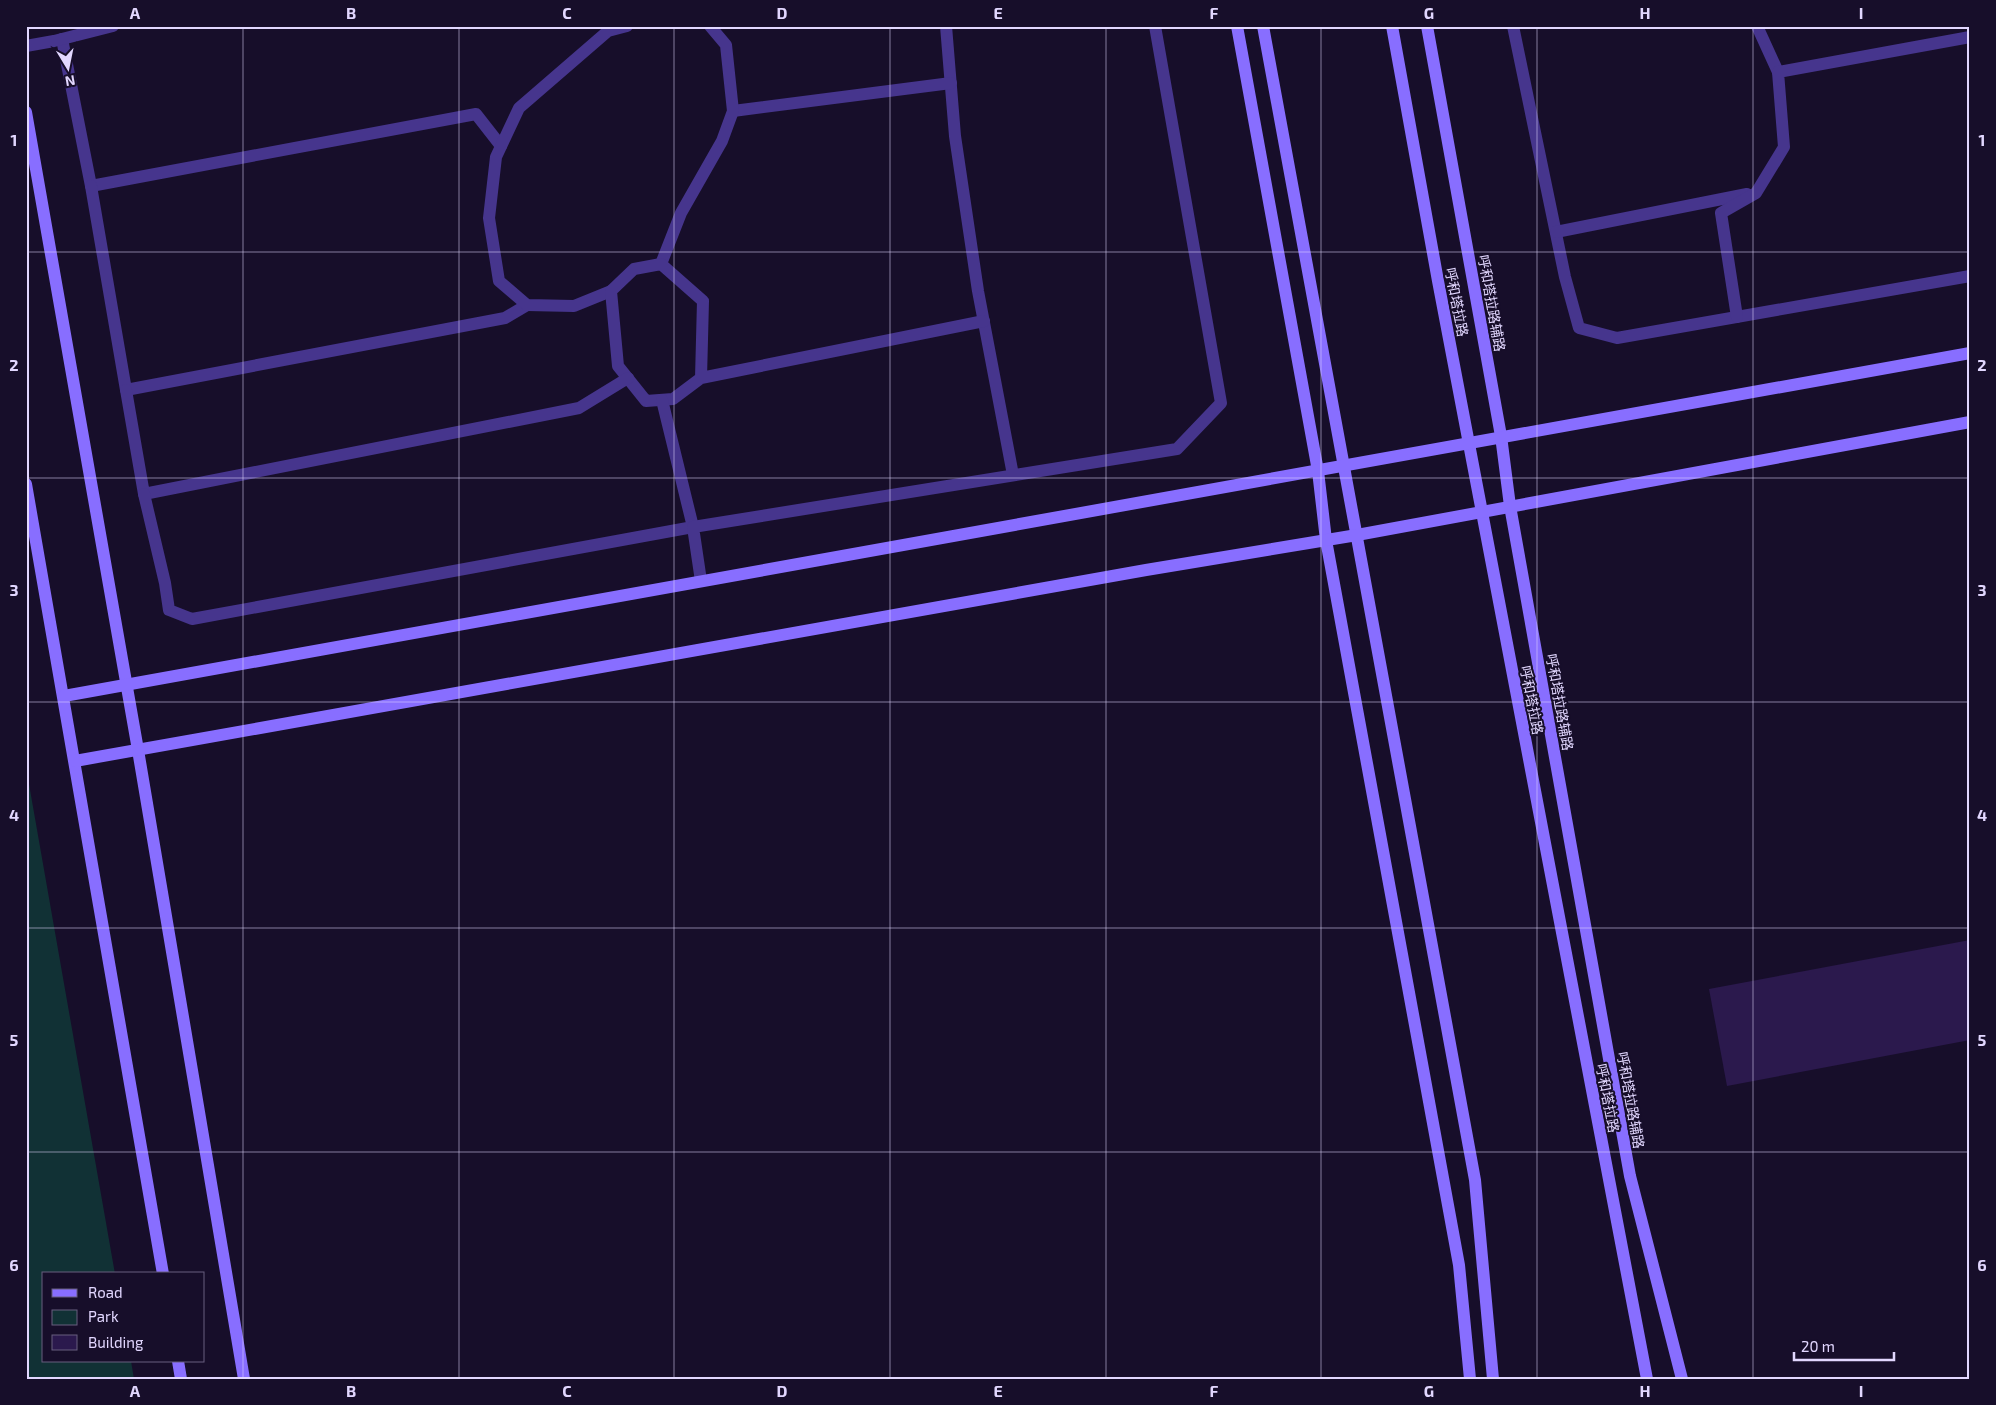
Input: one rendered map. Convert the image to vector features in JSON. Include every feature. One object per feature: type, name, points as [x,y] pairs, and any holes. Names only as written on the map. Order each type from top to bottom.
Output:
[{"type":"street","points":[[26,46],[113,26]]},
{"type":"street","points":[[527,305],[499,281],[489,218],[496,158],[519,108],[608,31],[627,26]]},
{"type":"street","points":[[661,264],[681,212],[722,141],[732,111],[726,45],[710,26]]},
{"type":"street","points":[[946,26],[955,136],[984,321],[1013,475]]},
{"type":"street","points":[[62,39],[144,494],[165,583],[169,610],[192,620],[693,527],[1177,449],[1221,403],[1154,26]]},
{"type":"street","points":[[1237,26],[1318,471],[1326,540],[1459,1265],[1470,1379]]},
{"type":"street","points":[[1263,26],[1475,1180],[1494,1379]]},
{"type":"street","name":"呼和塔拉路","points":[[1392,26],[1468,442],[1647,1379]]},
{"type":"street","name":"呼和塔拉路辅路","points":[[1427,26],[1501,436],[1510,506],[1630,1176],[1682,1379]]},
{"type":"street","points":[[1513,26],[1565,277],[1579,328],[1616,338],[1970,276]]},
{"type":"street","points":[[1738,317],[1721,213],[1756,192],[1784,147],[1778,72],[1757,26]]},
{"type":"street","points":[[1778,72],[1970,37]]},
{"type":"street","points":[[732,111],[951,83]]},
{"type":"street","points":[[26,112],[127,685],[244,1379]]},
{"type":"street","points":[[90,186],[476,114],[501,146]]},
{"type":"street","points":[[1556,232],[1756,192]]},
{"type":"street","points":[[126,390],[505,318],[527,305],[574,306],[611,291],[634,268],[661,264],[703,301],[701,378]]},
{"type":"street","points":[[611,291],[618,366],[646,401],[673,399],[701,378],[984,321]]},
{"type":"street","points":[[64,696],[1970,353]]},
{"type":"street","points":[[144,494],[579,408],[628,378]]},
{"type":"street","points":[[662,400],[693,527],[701,581]]},
{"type":"street","points":[[76,761],[1146,570],[1357,535],[1970,422]]},
{"type":"street","points":[[26,484],[76,761],[163,1272]]},
{"type":"street","points":[[178,1362],[180,1379]]},
{"type":"green space","points":[[26,767],[115,1272],[42,1272],[42,1362],[131,1362],[134,1379],[26,1379]]},
{"type":"building","points":[[1970,940],[1970,1040],[1727,1086],[1709,989]]}]
